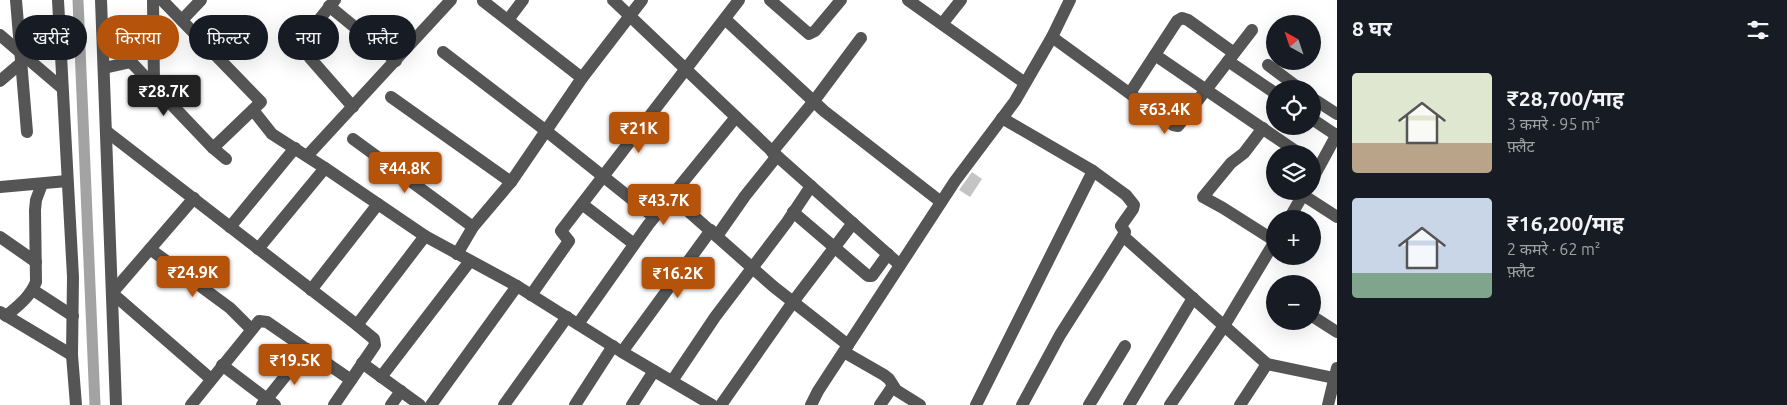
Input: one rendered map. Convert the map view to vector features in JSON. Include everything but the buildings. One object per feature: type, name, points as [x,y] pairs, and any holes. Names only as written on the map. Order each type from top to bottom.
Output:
[{"type":"street","points":[[16,0],[17,15]]},
{"type":"street","points":[[58,0],[73,277],[72,355],[76,405]]},
{"type":"street","points":[[101,0],[116,405]]},
{"type":"street","points":[[154,0],[154,85]]},
{"type":"street","points":[[162,0],[261,102],[213,148]]},
{"type":"street","points":[[182,20],[201,0]]},
{"type":"street","points":[[307,156],[451,0]]},
{"type":"street","points":[[508,20],[522,0]]},
{"type":"street","points":[[613,0],[775,154],[900,265]]},
{"type":"street","points":[[457,254],[473,227],[510,182],[582,78],[642,0]]},
{"type":"street","points":[[531,295],[569,241],[561,231],[739,0]]},
{"type":"street","points":[[773,1],[808,34],[815,32],[841,0]]},
{"type":"street","points":[[908,0],[1025,83]]},
{"type":"street","points":[[942,24],[961,0]]},
{"type":"street","points":[[811,405],[818,391],[954,181],[1015,101],[1052,38],[1070,0]]},
{"type":"street","points":[[483,1],[582,78]]},
{"type":"street","points":[[354,107],[310,58],[301,42],[332,3],[396,61]]},
{"type":"street","points":[[1130,93],[1177,21],[1182,18],[1188,20],[1266,86]]},
{"type":"street","points":[[725,19],[814,101],[941,202]]},
{"type":"street","points":[[1052,38],[1173,125],[1178,126],[1252,30]]},
{"type":"street","points":[[0,35],[15,51]]},
{"type":"street","points":[[575,405],[617,349],[745,196],[861,38]]},
{"type":"street","points":[[443,52],[654,217]]},
{"type":"street","points":[[1155,55],[1287,145]]},
{"type":"street","points":[[0,81],[19,60]]},
{"type":"street","points":[[21,60],[27,132]]},
{"type":"street","points":[[24,60],[62,88]]},
{"type":"street","points":[[104,68],[131,62],[213,148],[226,159]]},
{"type":"street","points":[[1274,70],[1287,80]]},
{"type":"street","points":[[391,97],[510,182]]},
{"type":"street","points":[[1321,104],[1337,114]]},
{"type":"street","points":[[252,110],[272,134],[425,236],[517,286],[672,381],[694,400],[712,405]]},
{"type":"street","points":[[504,405],[736,117]]},
{"type":"street","points":[[1002,118],[1093,171],[1126,196],[1134,205],[1121,226],[1125,232],[1123,236],[1060,335],[1022,405]]},
{"type":"street","points":[[1321,124],[1337,134],[1321,158]]},
{"type":"street","points":[[1263,128],[1244,152],[1231,163],[1204,197],[1266,235]]},
{"type":"street","points":[[106,131],[194,198],[375,342],[334,405]]},
{"type":"street","points":[[353,140],[473,227]]},
{"type":"street","points":[[230,227],[295,148]]},
{"type":"street","points":[[258,249],[325,168]]},
{"type":"street","points":[[976,405],[1093,171]]},
{"type":"street","points":[[0,187],[68,181]]},
{"type":"street","points":[[42,184],[36,200],[35,210],[36,282],[33,290],[3,314],[72,355]]},
{"type":"street","points":[[672,381],[715,317],[794,212],[811,186]]},
{"type":"street","points":[[672,196],[846,349],[889,379],[901,394],[920,405]]},
{"type":"street","points":[[112,293],[194,198]]},
{"type":"street","points":[[1314,200],[1337,217]]},
{"type":"street","points":[[311,290],[378,204]]},
{"type":"street","points":[[582,204],[634,244]]},
{"type":"street","points":[[794,212],[870,277],[888,254]]},
{"type":"street","points":[[721,405],[853,223]]},
{"type":"street","points":[[357,326],[425,236]]},
{"type":"street","points":[[1123,236],[1267,364],[1336,373],[1328,405]]},
{"type":"street","points":[[0,237],[36,262]]},
{"type":"street","points":[[150,249],[230,308],[251,329]]},
{"type":"street","points":[[1170,405],[1224,326],[1266,256]]},
{"type":"street","points":[[381,377],[470,261]]},
{"type":"street","points":[[431,405],[517,286]]},
{"type":"street","points":[[33,290],[73,316]]},
{"type":"street","points":[[112,293],[211,379]]},
{"type":"street","points":[[1132,404],[1193,298]]},
{"type":"street","points":[[190,405],[259,321],[268,322],[351,380]]},
{"type":"street","points":[[1321,322],[1337,332]]},
{"type":"street","points":[[1089,405],[1125,346]]},
{"type":"street","points":[[222,365],[268,403],[307,349]]},
{"type":"street","points":[[362,363],[420,405]]},
{"type":"street","points":[[1240,405],[1267,364]]},
{"type":"street","points":[[632,405],[654,371]]},
{"type":"street","points":[[880,405],[893,386]]},
{"type":"street","points":[[391,405],[401,392]]},
{"type":"waterway","points":[[78,0],[95,405]]}]
